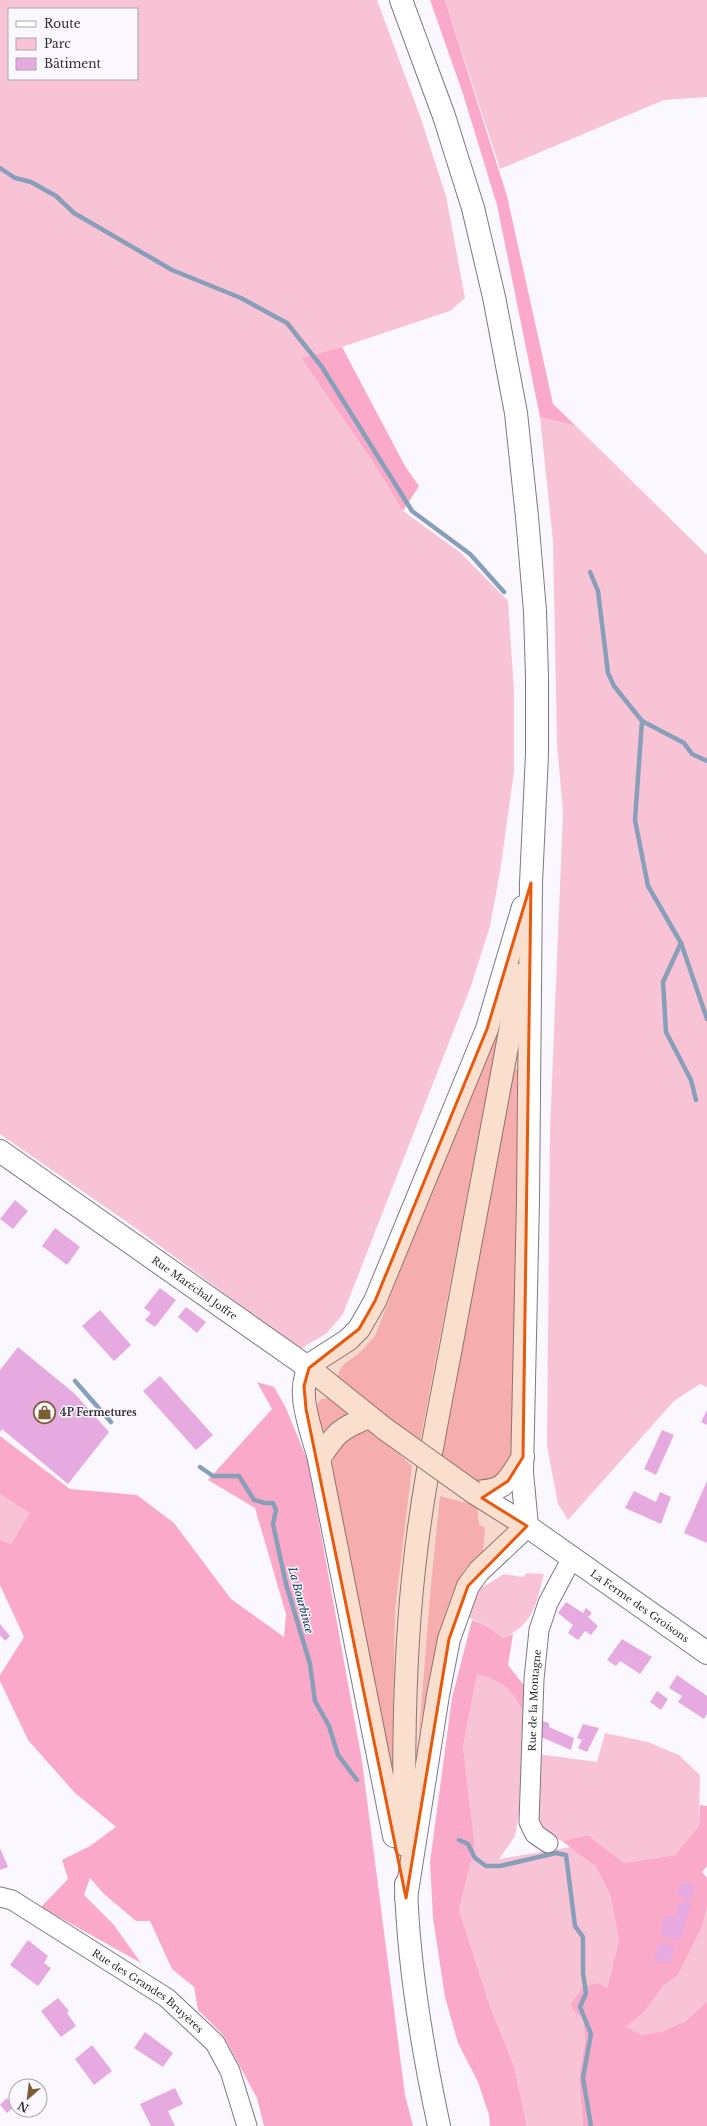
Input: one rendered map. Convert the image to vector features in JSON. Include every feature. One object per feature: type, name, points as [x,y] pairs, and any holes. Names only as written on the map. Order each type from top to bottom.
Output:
[{"type":"main road","points":[[401,0],[441,109],[473,208],[494,297],[516,413],[534,603],[537,677],[536,754],[531,883],[528,1200],[522,1472],[527,1526],[479,1571],[468,1586],[449,1639],[438,1695],[406,1898]]},
{"type":"main road","points":[[439,2126],[427,2072],[416,1994],[406,1898],[367,1693],[319,1459],[306,1409],[304,1386],[308,1368],[327,1353],[348,1340],[359,1329],[375,1301],[487,1029],[531,883]]},
{"type":"main road","points":[[406,1898],[404,1790],[406,1687],[414,1569],[433,1436],[512,1020],[531,883]]},
{"type":"main road","name":"Rue Maréchal Joffre","points":[[0,1151],[308,1368],[377,1423],[473,1492]]},
{"type":"main road","points":[[319,1459],[335,1434],[352,1424],[377,1423]]},
{"type":"main road","points":[[473,1492],[492,1491],[508,1481],[523,1457]]},
{"type":"main road","name":"La Ferme des Groisons","points":[[473,1492],[527,1526],[707,1653]]},
{"type":"street","name":"Rue de la Montagne","points":[[548,1843],[535,1834],[529,1822],[534,1679],[541,1623],[548,1603],[572,1558]]},
{"type":"street","name":"Rue des Grandes Bruyères","points":[[0,1897],[12,1900],[167,1998],[214,2043],[230,2070],[247,2126]]},
{"type":"highlighted area","points":[[531,883],[523,1457],[508,1481],[482,1498],[527,1526],[468,1586],[449,1639],[406,1898],[306,1409],[304,1386],[309,1368],[359,1329],[375,1301],[487,1029]]},
{"type":"green space","points":[[0,0],[377,0],[420,116],[446,196],[465,298],[450,311],[342,347],[301,358],[373,462],[403,511],[461,553],[508,601],[514,691],[514,771],[500,872],[490,926],[471,986],[343,1314],[327,1333],[300,1349],[134,1227],[0,1134]]},
{"type":"green space","points":[[445,0],[707,0],[707,97],[664,100],[500,169]]},
{"type":"green space","points":[[540,417],[576,426],[707,555],[707,1387],[700,1384],[674,1401],[568,1520],[558,1504],[547,1446],[550,1130],[563,813],[557,743],[553,541]]},
{"type":"green space","points":[[501,1019],[420,1441],[337,1381],[338,1375],[342,1366],[355,1357],[375,1336],[476,1075]]},
{"type":"green space","points":[[514,1068],[521,1071],[517,1441],[508,1462],[500,1473],[494,1478],[480,1484],[442,1455]]},
{"type":"green space","points":[[328,1398],[351,1415],[322,1442],[317,1404],[321,1399]]},
{"type":"green space","points":[[373,1430],[412,1466],[395,1610],[392,1776],[329,1472],[339,1448],[344,1443],[355,1435]]},
{"type":"green space","points":[[0,1494],[29,1513],[11,1544],[0,1540]]},
{"type":"green space","points":[[440,1496],[477,1506],[479,1525],[485,1528],[483,1551],[462,1573],[454,1590],[440,1630],[419,1733],[431,1585]]},
{"type":"green space","points":[[527,1573],[544,1574],[539,1595],[532,1612],[527,1620],[513,1632],[503,1638],[488,1627],[464,1615],[481,1588],[504,1574],[523,1577]]},
{"type":"green space","points":[[477,1674],[500,1681],[511,1690],[525,1714],[523,1792],[515,1836],[499,1859],[571,1847],[596,1867],[610,1894],[619,1940],[607,1988],[574,2012],[583,2017],[585,2040],[579,2079],[583,2126],[527,2126],[514,2066],[490,2006],[459,1910],[475,1846],[463,1747]]},
{"type":"green space","points":[[605,1733],[648,1742],[679,1755],[700,1775],[699,1826],[675,1855],[624,1863],[588,1835],[562,1841],[542,1833],[537,1812],[538,1754],[597,1762]]},
{"type":"green space","points":[[707,1907],[707,2002],[678,2025],[661,2033],[640,2035],[626,2027],[644,2012],[664,1985],[678,1975],[702,1927]]},
{"type":"shaded area","points":[[430,0],[445,0],[507,196],[553,404],[576,426],[540,417],[497,205],[463,94]]},
{"type":"shaded area","points":[[342,347],[405,466],[419,486],[403,511],[373,462],[301,358]]},
{"type":"shaded area","points":[[257,1382],[274,1387],[286,1408],[308,1462],[362,1761],[405,2095],[413,2126],[264,2126],[257,2098],[223,2035],[198,2010],[194,1987],[172,1969],[150,1921],[136,1921],[104,1894],[90,1878],[84,1895],[114,1925],[141,1963],[41,1907],[68,1879],[62,1860],[90,1846],[116,1827],[74,1792],[28,1740],[0,1681],[0,1675],[24,1637],[0,1585],[0,1540],[11,1544],[29,1513],[0,1494],[0,1436],[70,1489],[137,1495],[174,1523],[231,1599],[284,1637],[286,1614],[255,1508],[208,1480],[272,1409]]},
{"type":"shaded area","points":[[472,1620],[488,1627],[503,1638],[513,1634],[508,1665],[526,1688],[525,1714],[516,1698],[507,1687],[495,1680],[477,1675],[463,1747],[475,1846],[459,1910],[490,2006],[514,2066],[527,2126],[490,2126],[489,2115],[478,2082],[458,2043],[445,1997],[433,1918],[430,1862],[452,1698]]},
{"type":"shaded area","points":[[700,1805],[707,1806],[707,1866],[702,1872],[707,1878],[707,1907],[702,1927],[678,1975],[664,1985],[644,2012],[626,2027],[641,2035],[662,2032],[685,2021],[707,2002],[707,2126],[583,2126],[579,2079],[585,2040],[583,2018],[574,2012],[571,2004],[583,1987],[598,1983],[607,1988],[619,1940],[610,1894],[596,1867],[562,1841],[588,1835],[624,1863],[675,1855],[699,1826]]},
{"type":"building","points":[[15,1200],[28,1211],[13,1229],[0,1219]]},
{"type":"building","points":[[55,1228],[80,1247],[67,1265],[42,1246]]},
{"type":"building","points":[[160,1288],[176,1300],[155,1327],[145,1320],[151,1313],[144,1308]]},
{"type":"building","points":[[186,1307],[206,1322],[197,1333],[178,1317]]},
{"type":"building","points":[[100,1310],[131,1345],[114,1361],[82,1326]]},
{"type":"building","name":"4P Fermetures","points":[[18,1347],[75,1394],[109,1432],[68,1484],[2,1429],[0,1432],[0,1370]]},
{"type":"building","points":[[160,1376],[213,1435],[196,1450],[143,1391]]},
{"type":"building","points":[[707,1410],[707,1425],[701,1422]]},
{"type":"building","points":[[662,1430],[674,1435],[656,1475],[644,1469]]},
{"type":"building","points":[[707,1481],[707,1543],[684,1533]]},
{"type":"building","points":[[634,1491],[656,1502],[660,1492],[671,1497],[661,1524],[625,1508]]},
{"type":"building","points":[[566,1602],[583,1613],[586,1608],[592,1613],[588,1617],[598,1626],[591,1635],[585,1631],[578,1640],[568,1633],[573,1625],[558,1613]]},
{"type":"building","points":[[0,1624],[10,1636],[5,1641],[0,1635]]},
{"type":"building","points":[[622,1639],[652,1657],[640,1674],[620,1661],[616,1666],[607,1660]]},
{"type":"building","points":[[677,1675],[707,1696],[707,1714],[704,1719],[678,1702],[682,1696],[669,1688]]},
{"type":"building","points":[[657,1691],[668,1699],[661,1710],[650,1702]]},
{"type":"building","points":[[542,1721],[549,1723],[549,1727],[574,1738],[571,1750],[541,1737]]},
{"type":"building","points":[[583,1724],[599,1728],[587,1752],[578,1748],[582,1740],[577,1738]]},
{"type":"building","points":[[0,1848],[8,1867],[0,1870]]},
{"type":"building","points":[[681,1882],[695,1886],[691,1900],[677,1896]]},
{"type":"building","points":[[685,1901],[691,1903],[680,1941],[660,1934],[665,1915],[675,1918],[679,1902],[685,1904]]},
{"type":"building","points":[[28,1940],[48,1956],[44,1963],[51,1968],[38,1986],[10,1965]]},
{"type":"building","points":[[659,1941],[675,1945],[670,1964],[654,1960]]},
{"type":"building","points":[[58,1998],[69,2011],[67,2013],[76,2026],[61,2037],[41,2011]]},
{"type":"building","points":[[145,2032],[173,2053],[163,2067],[134,2048]]},
{"type":"building","points":[[92,2045],[112,2071],[94,2085],[75,2059]]},
{"type":"building","points":[[175,2088],[183,2104],[168,2111],[175,2126],[151,2126],[140,2104]]},
{"type":"building","points":[[7,2098],[8,2112],[7,2113],[0,2105]]},
{"type":"waterway","points":[[0,168],[15,178],[31,182],[56,196],[74,213],[172,270],[241,298],[287,323],[322,367],[412,511],[470,554],[504,592]]},
{"type":"waterway","points":[[590,572],[598,591],[608,673],[614,686],[642,721],[635,820],[648,886],[681,943],[707,1019]]},
{"type":"waterway","points":[[642,721],[684,743],[692,754],[707,761]]},
{"type":"waterway","points":[[681,943],[663,982],[666,1032],[691,1080],[696,1100]]},
{"type":"waterway","name":"La Bourbince","points":[[75,1381],[111,1422]]},
{"type":"waterway","name":"La Bourbince","points":[[200,1467],[213,1476],[239,1476],[254,1500],[265,1503],[273,1503],[276,1510],[273,1524],[286,1584],[310,1664],[315,1701],[329,1726],[338,1755],[357,1780]]},
{"type":"waterway","name":"La Bourbince","points":[[459,1840],[468,1844],[475,1858],[486,1866],[500,1866],[556,1853],[566,1855],[575,1926],[583,1937],[583,1973],[586,1993],[580,2007],[591,2034],[583,2078],[591,2126]]},
{"type":"place","name":"4P Fermetures","points":[[45,1412]]}]
